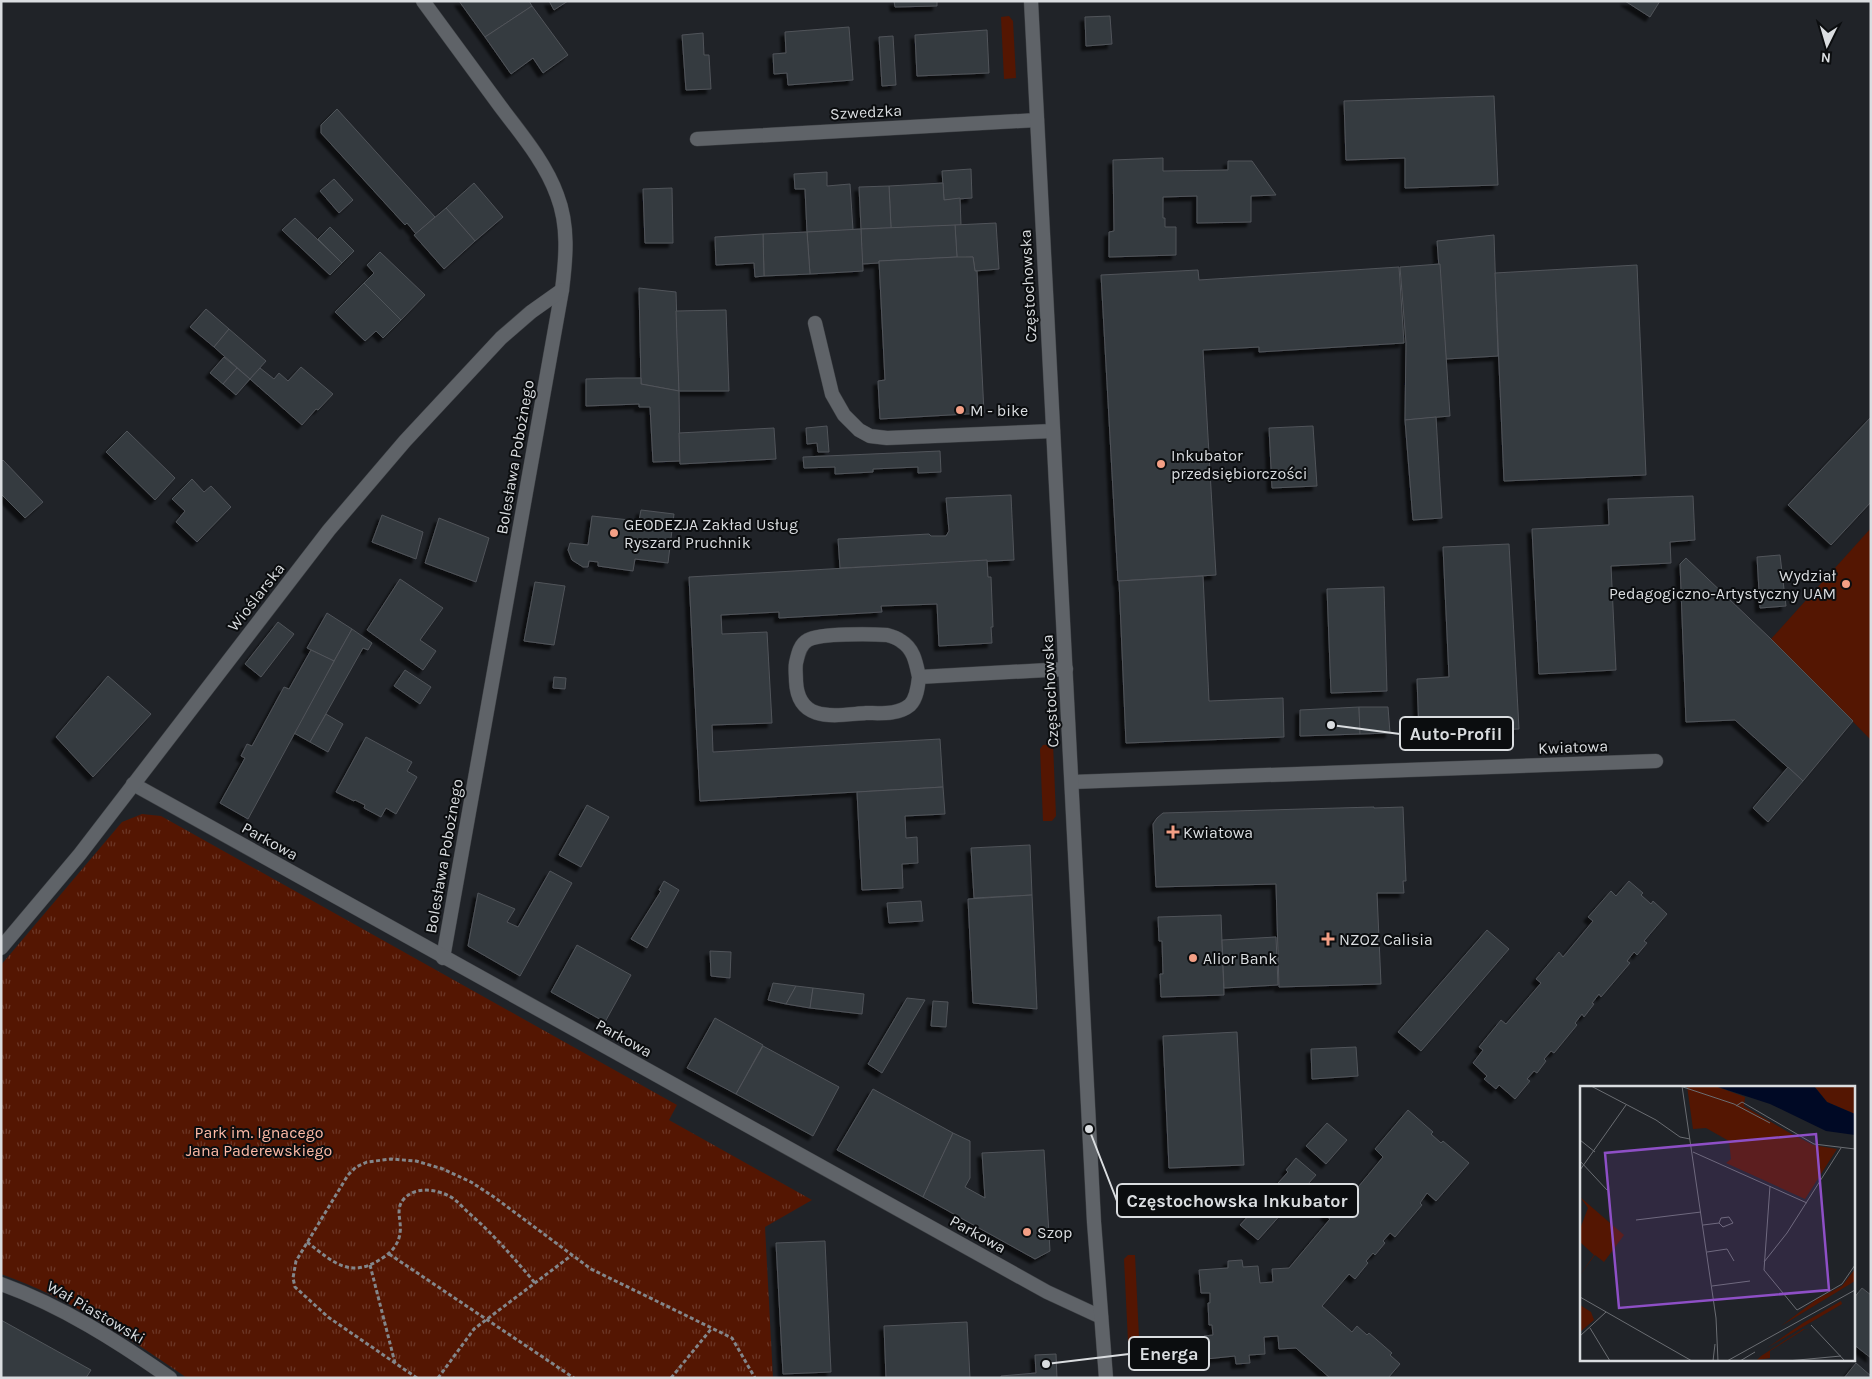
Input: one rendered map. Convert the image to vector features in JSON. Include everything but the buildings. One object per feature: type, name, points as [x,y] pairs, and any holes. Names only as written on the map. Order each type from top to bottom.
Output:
[{"type":"street","name":"Bolesława Pobożnego","points":[[423,1],[525,138],[548,175],[558,196],[565,226],[566,256],[562,290],[443,958]]},
{"type":"street","name":"Częstochowska","points":[[1031,1],[1094,1222],[1106,1378]]},
{"type":"street","name":"Szwedzka","points":[[697,139],[1037,120]]},
{"type":"street","name":"Wioślarska","points":[[1,948],[80,854],[330,530],[405,441],[501,338],[531,312],[562,290]]},
{"type":"street","points":[[816,323],[832,394],[844,415],[859,430],[870,436],[887,438],[1053,431]]},
{"type":"street","points":[[820,636],[889,636],[901,641],[910,649],[916,660],[919,677],[918,692],[910,704],[898,712],[825,715],[812,712],[802,704],[797,693],[795,665],[800,648],[807,640],[820,636]]},
{"type":"street","points":[[919,677],[1066,669]]},
{"type":"street","name":"Kwiatowa","points":[[1072,782],[1656,761]]},
{"type":"street","name":"Parkowa","points":[[133,784],[443,958],[1053,1295],[1101,1317]]},
{"type":"street","name":"Wał Piastowski","points":[[1,1284],[27,1293],[71,1315],[131,1351],[170,1378]]},
{"type":"path","points":[[417,1378],[328,1317],[295,1287],[293,1278],[296,1261],[348,1175],[356,1167],[367,1162],[391,1159],[416,1161],[443,1169],[471,1182],[591,1269],[732,1338],[755,1378]]},
{"type":"path","points":[[307,1242],[333,1262],[346,1268],[358,1269],[370,1266],[389,1254],[398,1242],[400,1231],[398,1211],[404,1198],[411,1193],[425,1190],[450,1197],[505,1247],[535,1283]]},
{"type":"path","points":[[389,1254],[574,1378]]},
{"type":"path","points":[[438,1378],[474,1330],[572,1255]]},
{"type":"path","points":[[370,1266],[395,1363]]},
{"type":"path","points":[[670,1378],[712,1328]]},
{"type":"green space","points":[[1009,16],[1013,21],[1016,78],[1004,79],[1001,17]]},
{"type":"green space","name":"Wydział Pedagogiczno-Artystyczny UAM","points":[[1871,528],[1871,740],[1771,639]]},
{"type":"green space","points":[[1053,744],[1056,816],[1052,821],[1043,821],[1040,749],[1043,745]]},
{"type":"green space","name":"Park im. Ignacego Jana Paderewskiego","points":[[142,814],[161,816],[677,1105],[669,1120],[812,1200],[765,1227],[773,1378],[187,1378],[120,1333],[74,1307],[1,1274],[1,965],[122,822]]},
{"type":"green space","points":[[1128,1255],[1135,1255],[1140,1358],[1139,1361],[1129,1362],[1124,1259]]},
{"type":"place","name":"M - bike","points":[[960,410]]},
{"type":"place","name":"Inkubator przedsiębiorczości","points":[[1161,464]]},
{"type":"place","name":"GEODEZJA Zakład Usług Ryszard Pruchnik","points":[[614,533]]},
{"type":"place","name":"Wydział Pedagogiczno-Artystyczny UAM","points":[[1846,584]]},
{"type":"place","name":"Auto-Profil","points":[[1331,725]]},
{"type":"place","name":"Kwiatowa","points":[[1173,832]]},
{"type":"place","name":"NZOZ Calisia","points":[[1328,939]]},
{"type":"place","name":"Alior Bank","points":[[1193,958]]},
{"type":"place","name":"Częstochowska Inkubator","points":[[1089,1129]]},
{"type":"place","name":"Szop","points":[[1027,1232]]},
{"type":"place","name":"Energa","points":[[1046,1364]]}]
